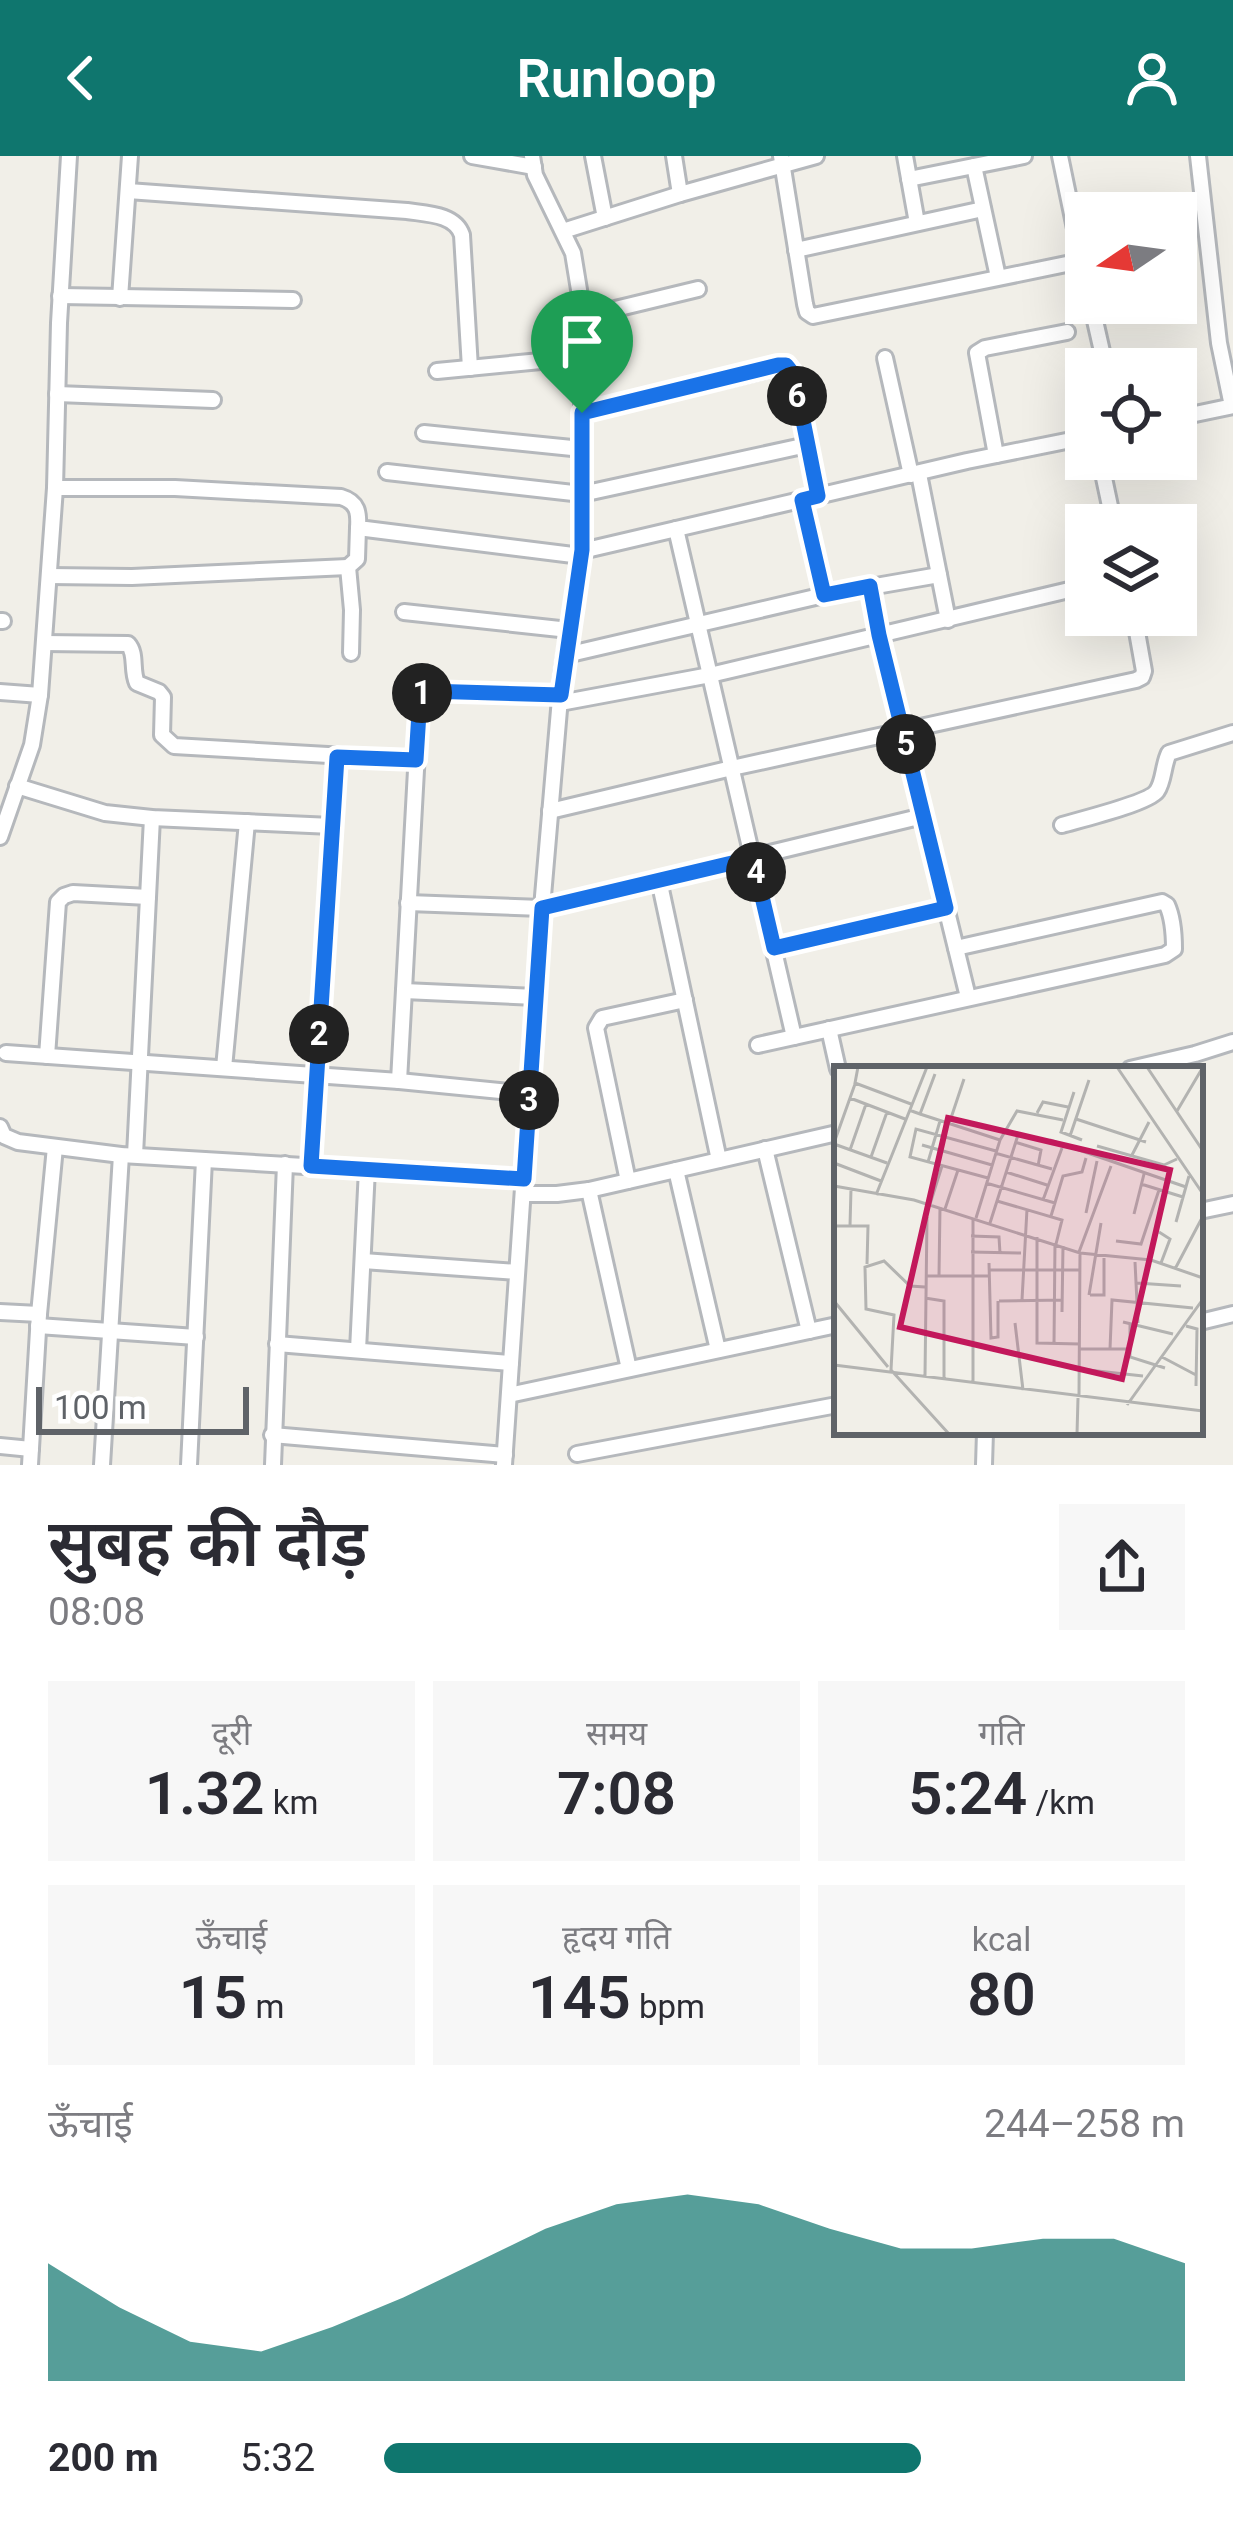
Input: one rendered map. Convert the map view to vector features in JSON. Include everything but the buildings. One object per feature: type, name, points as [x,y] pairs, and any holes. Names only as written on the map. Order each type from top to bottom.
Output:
[{"type":"street","points":[[0,837],[32,745],[40,695],[70,156]]},
{"type":"street","points":[[120,298],[130,156]]},
{"type":"street","points":[[272,1436],[505,1460],[550,811],[581,553],[582,317],[573,253],[535,176],[533,161],[472,156]]},
{"type":"street","points":[[593,156],[605,218]]},
{"type":"street","points":[[674,156],[680,194]]},
{"type":"street","points":[[563,231],[782,160],[816,156]]},
{"type":"street","points":[[905,156],[917,223]]},
{"type":"street","points":[[909,179],[1024,156]]},
{"type":"street","points":[[1060,156],[1067,192]]},
{"type":"street","points":[[1197,414],[1233,406],[1219,344],[1198,156]]},
{"type":"street","points":[[782,160],[805,304],[813,316],[1065,265]]},
{"type":"street","points":[[974,166],[998,277]]},
{"type":"street","points":[[128,191],[407,211],[452,220],[462,236],[470,368]]},
{"type":"street","points":[[796,250],[983,208]]},
{"type":"street","points":[[582,317],[698,289]]},
{"type":"street","points":[[60,296],[293,300]]},
{"type":"street","points":[[996,455],[977,353],[1066,332]]},
{"type":"street","points":[[437,371],[582,358]]},
{"type":"street","points":[[885,358],[948,620]]},
{"type":"street","points":[[582,413],[786,365],[794,375],[807,445],[824,595]]},
{"type":"street","points":[[57,394],[213,400]]},
{"type":"street","points":[[424,434],[582,449]]},
{"type":"street","points":[[358,528],[581,553],[1065,440]]},
{"type":"street","points":[[387,472],[582,494],[807,445]]},
{"type":"street","points":[[49,576],[132,578],[348,568],[357,560],[358,512],[354,503],[341,497],[175,488],[55,488]]},
{"type":"street","points":[[676,529],[794,1037]]},
{"type":"street","points":[[348,568],[351,653]]},
{"type":"street","points":[[566,655],[824,595],[939,575]]},
{"type":"street","points":[[870,586],[968,997]]},
{"type":"street","points":[[399,1081],[420,697],[424,692],[560,699],[710,675],[1065,591]]},
{"type":"street","points":[[404,612],[569,630]]},
{"type":"street","points":[[550,811],[1136,680],[1144,671],[1137,636]]},
{"type":"street","points":[[44,643],[128,644],[137,682],[163,697],[162,735],[174,746],[416,760]]},
{"type":"street","points":[[0,692],[40,695]]},
{"type":"street","points":[[1062,825],[1148,799],[1159,787],[1169,753],[1233,733]]},
{"type":"street","points":[[311,1166],[337,757]]},
{"type":"street","points":[[17,786],[105,813],[332,826]]},
{"type":"street","points":[[408,903],[542,908],[923,816]]},
{"type":"street","points":[[102,1465],[139,1062],[152,818]]},
{"type":"street","points":[[224,1068],[247,822]]},
{"type":"street","points":[[659,880],[719,1160]]},
{"type":"street","points":[[47,1056],[58,902],[73,893],[148,897]]},
{"type":"street","points":[[758,1045],[1165,956],[1174,950],[1170,910],[1162,902],[956,948]]},
{"type":"street","points":[[774,948],[946,908]]},
{"type":"street","points":[[404,992],[536,997]]},
{"type":"street","points":[[628,1181],[596,1028],[602,1018],[685,1000]]},
{"type":"street","points":[[829,1029],[837,1066]]},
{"type":"street","points":[[1143,1066],[1233,1042]]},
{"type":"street","points":[[7,1053],[530,1094]]},
{"type":"street","points":[[0,1127],[8,1139],[55,1147],[367,1169],[557,1194],[834,1134]]},
{"type":"street","points":[[0,1446],[30,1457],[55,1147]]},
{"type":"street","points":[[765,1149],[808,1331]]},
{"type":"street","points":[[189,1465],[204,1160]]},
{"type":"street","points":[[273,1465],[285,1164]]},
{"type":"street","points":[[358,1350],[367,1169]]},
{"type":"street","points":[[676,1170],[718,1350]]},
{"type":"street","points":[[589,1190],[629,1369]]},
{"type":"street","points":[[1203,1210],[1233,1204]]},
{"type":"street","points":[[362,1261],[518,1272]]},
{"type":"street","points":[[0,1312],[111,1332],[196,1337]]},
{"type":"street","points":[[1203,1321],[1233,1314]]},
{"type":"street","points":[[509,1395],[834,1326]]},
{"type":"street","points":[[277,1344],[511,1363]]},
{"type":"street","points":[[577,1454],[834,1406]]},
{"type":"street","points":[[984,1465],[985,1435]]},
{"type":"route","points":[[778,365],[791,370],[818,496],[802,500],[824,595],[870,586],[946,908],[774,948],[753,858],[542,908],[524,1179],[311,1166],[337,757],[416,760],[420,697],[427,691],[561,695],[582,550],[582,413],[778,365]]}]
